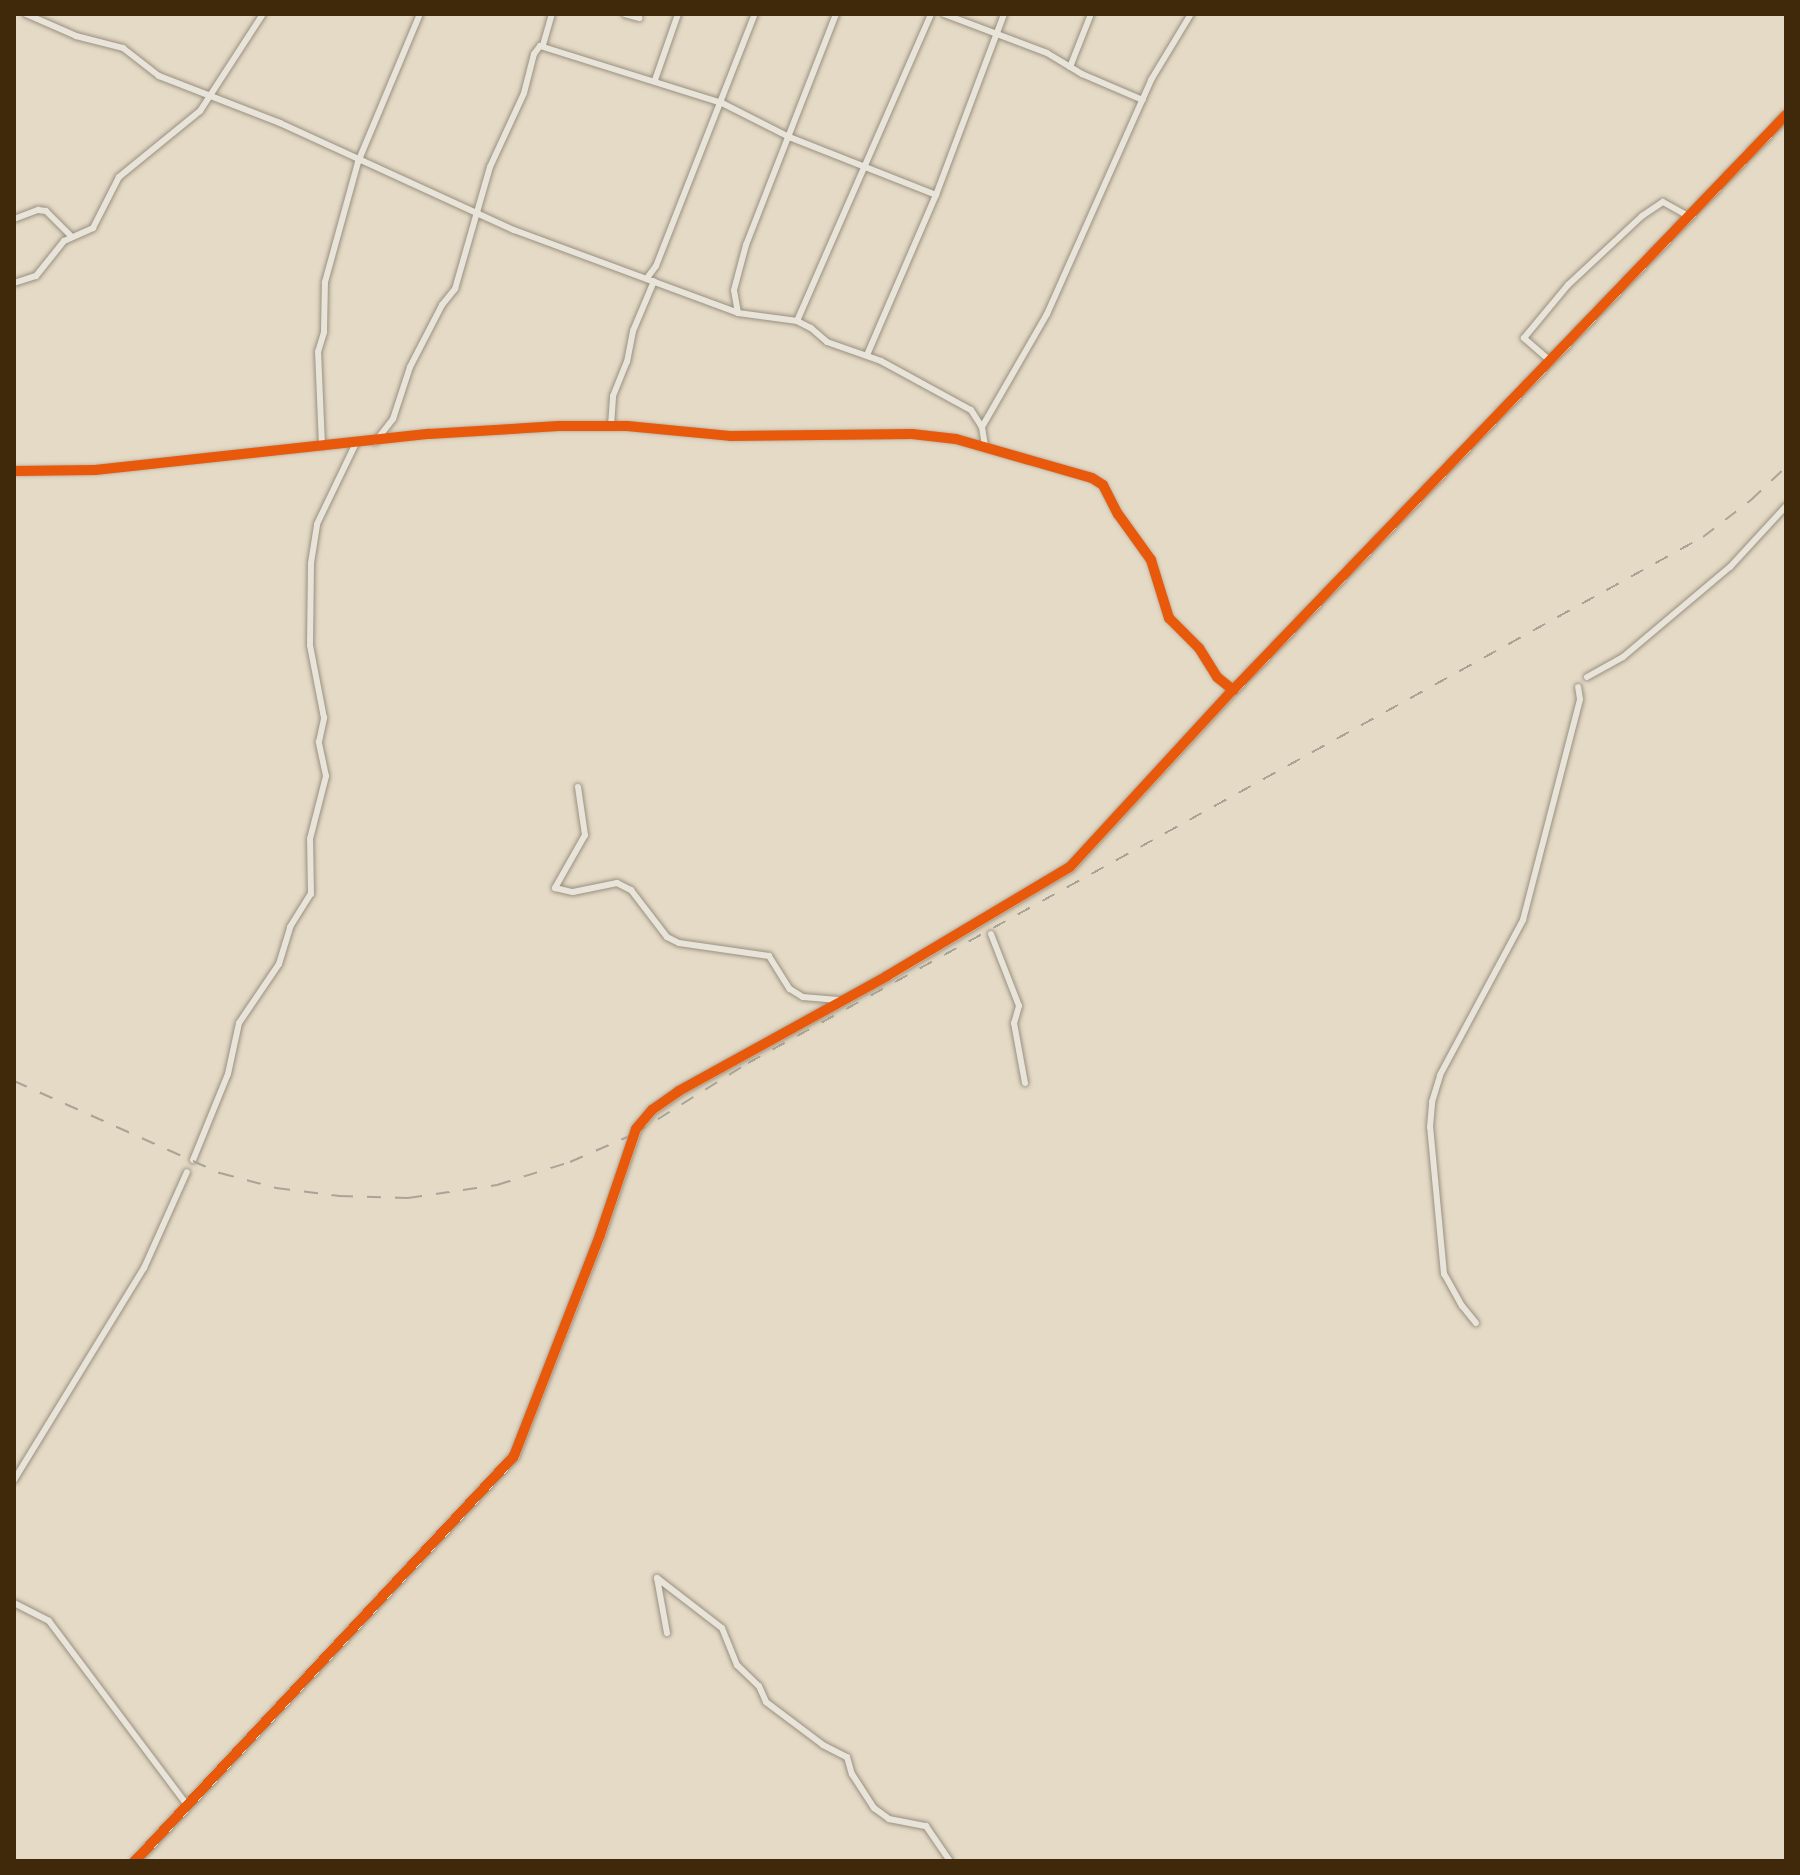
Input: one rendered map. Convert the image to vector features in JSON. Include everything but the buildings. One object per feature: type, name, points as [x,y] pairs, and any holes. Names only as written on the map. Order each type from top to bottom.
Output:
[{"type":"street","points":[[26,14],[76,36],[123,48],[159,76],[280,123],[358,162],[391,173],[476,214],[738,313],[797,321],[827,342],[867,355],[971,410],[982,427],[985,445]]},
{"type":"street","points":[[14,283],[42,271],[71,236],[93,228],[119,177],[188,122],[212,96],[263,14]]},
{"type":"street","points":[[322,446],[318,352],[324,332],[325,282],[358,162],[420,14]]},
{"type":"street","points":[[375,442],[393,419],[410,367],[442,305],[455,289],[490,167],[529,80],[534,54],[543,45],[552,14]]},
{"type":"street","points":[[625,14],[639,18]]},
{"type":"street","points":[[655,80],[678,14]]},
{"type":"street","points":[[611,426],[613,396],[627,362],[633,331],[755,14]]},
{"type":"street","points":[[738,313],[734,290],[738,270],[836,14]]},
{"type":"street","points":[[797,321],[931,14]]},
{"type":"street","points":[[944,14],[1047,53],[1070,67],[1143,100]]},
{"type":"street","points":[[867,355],[936,195],[1004,14]]},
{"type":"street","points":[[1070,67],[1091,14]]},
{"type":"street","points":[[982,427],[1010,383],[1065,276],[1143,100],[1191,14]]},
{"type":"street","points":[[543,45],[722,103],[789,137],[936,195]]},
{"type":"street","points":[[135,1861],[514,1456],[600,1235],[636,1129],[652,1110],[679,1091],[1070,867],[1233,690],[1548,359],[1786,115]]},
{"type":"street","points":[[1548,359],[1524,338],[1568,285],[1642,216],[1663,202],[1688,216]]},
{"type":"street","points":[[14,219],[38,210],[46,211],[71,236]]},
{"type":"street","points":[[14,471],[95,470],[429,434],[611,426],[753,437],[912,434],[985,445],[1092,478],[1103,485],[1118,514],[1151,560],[1169,618],[1199,648],[1217,677],[1233,690]]},
{"type":"street","points":[[193,1160],[228,1074],[239,1023],[279,964],[290,927],[311,894],[310,839],[326,776],[319,742],[324,718],[310,645],[311,563],[317,524],[356,443]]},
{"type":"street","points":[[1587,677],[1623,657],[1730,567],[1786,506]]},
{"type":"street","points":[[1476,1323],[1462,1306],[1444,1274],[1430,1127],[1432,1102],[1440,1075],[1523,920],[1580,699],[1578,687]]},
{"type":"street","points":[[578,787],[585,835],[555,888],[573,892],[617,883],[631,890],[667,937],[679,943],[769,956],[790,989],[803,997],[841,1000]]},
{"type":"street","points":[[991,934],[1019,1006],[1014,1023],[1025,1083]]},
{"type":"street","points":[[14,1480],[144,1268],[187,1172]]},
{"type":"street","points":[[667,1633],[657,1578],[722,1628],[737,1665],[759,1686],[766,1702],[823,1745],[847,1757],[852,1774],[874,1808],[889,1819],[926,1826],[950,1861]]},
{"type":"street","points":[[14,1603],[49,1621],[187,1805]]},
{"type":"railway","points":[[14,1081],[220,1173],[276,1188],[339,1196],[408,1198],[497,1185],[570,1162],[634,1134],[748,1063],[1703,537],[1751,500],[1786,467]]},
{"type":"cycle path","points":[[135,1861],[514,1456],[600,1235],[636,1129],[652,1110],[679,1091],[887,976],[1070,867],[1233,690],[1786,115]]},
{"type":"cycle path","points":[[14,471],[95,470],[429,434],[559,426],[627,426],[730,436],[912,434],[956,439],[1092,478],[1103,485],[1118,514],[1151,560],[1169,618],[1199,648],[1217,677],[1233,690]]}]
